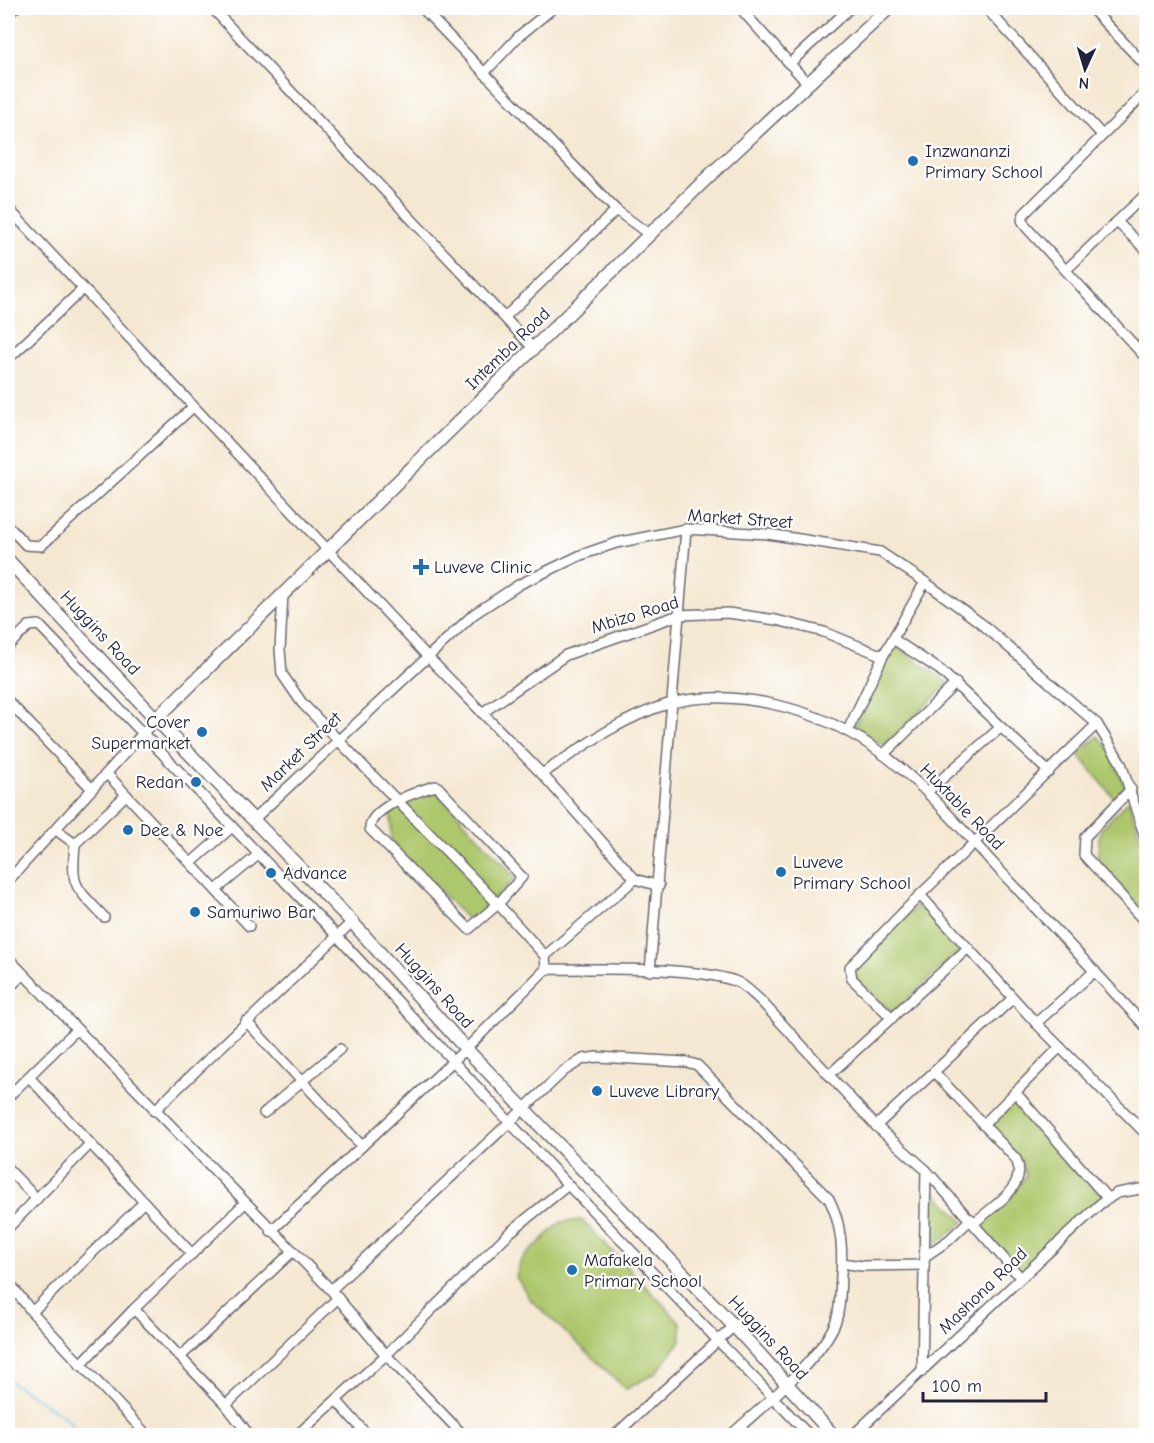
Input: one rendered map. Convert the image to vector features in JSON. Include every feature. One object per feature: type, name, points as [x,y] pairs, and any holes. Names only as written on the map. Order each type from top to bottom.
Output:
[{"type":"street","points":[[8,14],[15,8]]},
{"type":"street","points":[[212,8],[534,349]]},
{"type":"street","points":[[422,8],[616,210],[650,235]]},
{"type":"street","points":[[484,73],[519,36],[553,8]]},
{"type":"street","points":[[789,64],[850,8]]},
{"type":"street","name":"Intemba Road","points":[[156,719],[650,235],[889,8]]},
{"type":"street","points":[[986,8],[1102,135]]},
{"type":"street","points":[[1091,8],[1146,66]]},
{"type":"street","points":[[745,9],[808,84]]},
{"type":"street","points":[[1146,92],[1024,214],[1022,220],[1146,358]]},
{"type":"street","points":[[1067,269],[1146,194]]},
{"type":"street","points":[[8,208],[82,290],[427,656],[542,774],[635,879],[658,886]]},
{"type":"street","points":[[505,316],[616,210]]},
{"type":"street","points":[[1118,222],[1146,250]]},
{"type":"street","points":[[8,359],[82,290]]},
{"type":"street","points":[[8,526],[26,545],[41,546],[194,407]]},
{"type":"street","points":[[650,971],[686,529]]},
{"type":"street","name":"Market Street","points":[[254,819],[474,614],[520,584],[552,567],[615,543],[686,529],[768,534],[880,552],[926,582],[982,624],[1097,724],[1114,748],[1131,789],[1146,842]]},
{"type":"street","name":"Huggins Road","points":[[8,560],[156,719],[352,922],[466,1049],[734,1326],[834,1436]]},
{"type":"street","points":[[848,730],[883,656],[926,582]]},
{"type":"street","points":[[283,593],[280,650],[282,674],[302,703],[498,904],[545,956],[546,969]]},
{"type":"street","name":"Mbizo Road","points":[[482,713],[566,655],[679,615],[728,613],[776,620],[824,632],[883,656]]},
{"type":"street","points":[[8,646],[29,626],[39,626],[337,936],[568,1185],[810,1436]]},
{"type":"street","points":[[893,639],[956,683],[1000,728],[1049,772]]},
{"type":"street","points":[[884,754],[956,683]]},
{"type":"street","name":"Huxtable Road","points":[[542,774],[607,730],[670,704],[723,699],[750,700],[798,710],[848,730],[884,754],[928,791],[1146,1027]]},
{"type":"street","points":[[8,701],[92,789]]},
{"type":"street","points":[[8,881],[156,719]]},
{"type":"street","points":[[892,1018],[852,979],[850,967],[920,895],[1097,724]]},
{"type":"street","points":[[928,791],[1000,728]]},
{"type":"street","points":[[107,774],[249,926]]},
{"type":"street","points":[[437,786],[522,877],[498,904],[472,928],[466,928],[370,829],[373,817],[396,800],[437,786]]},
{"type":"street","points":[[1131,789],[1085,837],[1083,848],[1084,855],[1146,923]]},
{"type":"street","points":[[104,917],[79,890],[72,876],[75,844],[126,795]]},
{"type":"street","points":[[191,864],[232,827]]},
{"type":"street","points":[[56,830],[75,844]]},
{"type":"street","points":[[216,890],[258,855]]},
{"type":"street","points":[[545,956],[635,879]]},
{"type":"street","points":[[920,895],[1036,1023],[1146,1134]]},
{"type":"street","points":[[153,1111],[352,922]]},
{"type":"street","points":[[830,1075],[968,948]]},
{"type":"street","points":[[8,958],[153,1111],[331,1290],[386,1355],[464,1436]]},
{"type":"street","points":[[271,1231],[466,1049],[546,969],[650,971],[708,976],[735,981],[761,1000],[876,1126],[926,1170],[1020,1277]]},
{"type":"street","points":[[1036,1023],[1095,971]]},
{"type":"street","points":[[8,989],[22,975]]},
{"type":"street","points":[[876,1126],[1013,998]]},
{"type":"street","points":[[246,1021],[362,1146]]},
{"type":"street","points":[[8,1098],[76,1030]]},
{"type":"street","points":[[983,1125],[1060,1047]]},
{"type":"street","points":[[264,1113],[340,1049]]},
{"type":"street","points":[[331,1290],[564,1071],[583,1059],[597,1057],[697,1065],[829,1199],[839,1227],[842,1263],[836,1320],[818,1349],[787,1383],[730,1436]]},
{"type":"street","points":[[842,1263],[862,1266],[924,1261],[1011,1190],[1020,1175],[1016,1159],[934,1072]]},
{"type":"street","points":[[29,1077],[192,1254]]},
{"type":"street","points":[[1015,1092],[1108,1199]]},
{"type":"street","points":[[8,1228],[90,1144]]},
{"type":"street","points":[[8,1169],[37,1199]]},
{"type":"street","points":[[922,1371],[926,1170]]},
{"type":"street","points":[[296,1436],[386,1355],[509,1233],[568,1185]]},
{"type":"street","name":"Mashona Road","points":[[852,1436],[1020,1277],[1108,1199],[1125,1191],[1146,1188]]},
{"type":"street","points":[[32,1312],[144,1202]]},
{"type":"street","points":[[80,1365],[134,1309],[245,1203]]},
{"type":"street","points":[[180,1357],[292,1252]]},
{"type":"street","points":[[8,1281],[32,1312],[148,1436]]},
{"type":"street","points":[[226,1405],[338,1298]]},
{"type":"street","points":[[134,1309],[226,1405],[250,1436]]},
{"type":"street","points":[[614,1436],[734,1326]]},
{"type":"street","points":[[337,1401],[368,1436]]},
{"type":"green space","points":[[895,645],[949,683],[884,745],[854,726]]},
{"type":"green space","points":[[1098,736],[1110,750],[1125,787],[1115,799],[1078,754]]},
{"type":"green space","points":[[437,792],[516,878],[471,923],[391,842],[391,809]]},
{"type":"green space","points":[[1129,800],[1146,856],[1146,916],[1097,862],[1100,830]]},
{"type":"green space","points":[[920,903],[962,948],[893,1013],[854,977],[854,966]]},
{"type":"green space","points":[[1013,1099],[1097,1189],[1102,1198],[1021,1273],[979,1224],[1013,1193],[1026,1176],[1021,1160],[987,1125]]},
{"type":"green space","points":[[930,1187],[964,1222],[927,1252]]},
{"type":"green space","points":[[582,1220],[681,1323],[681,1341],[656,1373],[626,1389],[530,1299],[516,1277],[521,1260],[561,1222]]},
{"type":"waterway","points":[[8,1380],[65,1417],[82,1436]]},
{"type":"place","name":"Inzwananzi Primary School","points":[[913,161]]},
{"type":"place","name":"Luveve Clinic","points":[[421,567]]},
{"type":"place","name":"Cover Supermarket","points":[[202,732]]},
{"type":"place","name":"Redan","points":[[196,782]]},
{"type":"place","name":"Dee & Noe","points":[[128,830]]},
{"type":"place","name":"Luveve Primary School","points":[[781,872]]},
{"type":"place","name":"Advance","points":[[271,873]]},
{"type":"place","name":"Samuriwo Bar","points":[[195,912]]},
{"type":"place","name":"Luveve Library","points":[[597,1091]]},
{"type":"place","name":"Mafakela Primary School","points":[[572,1270]]}]
